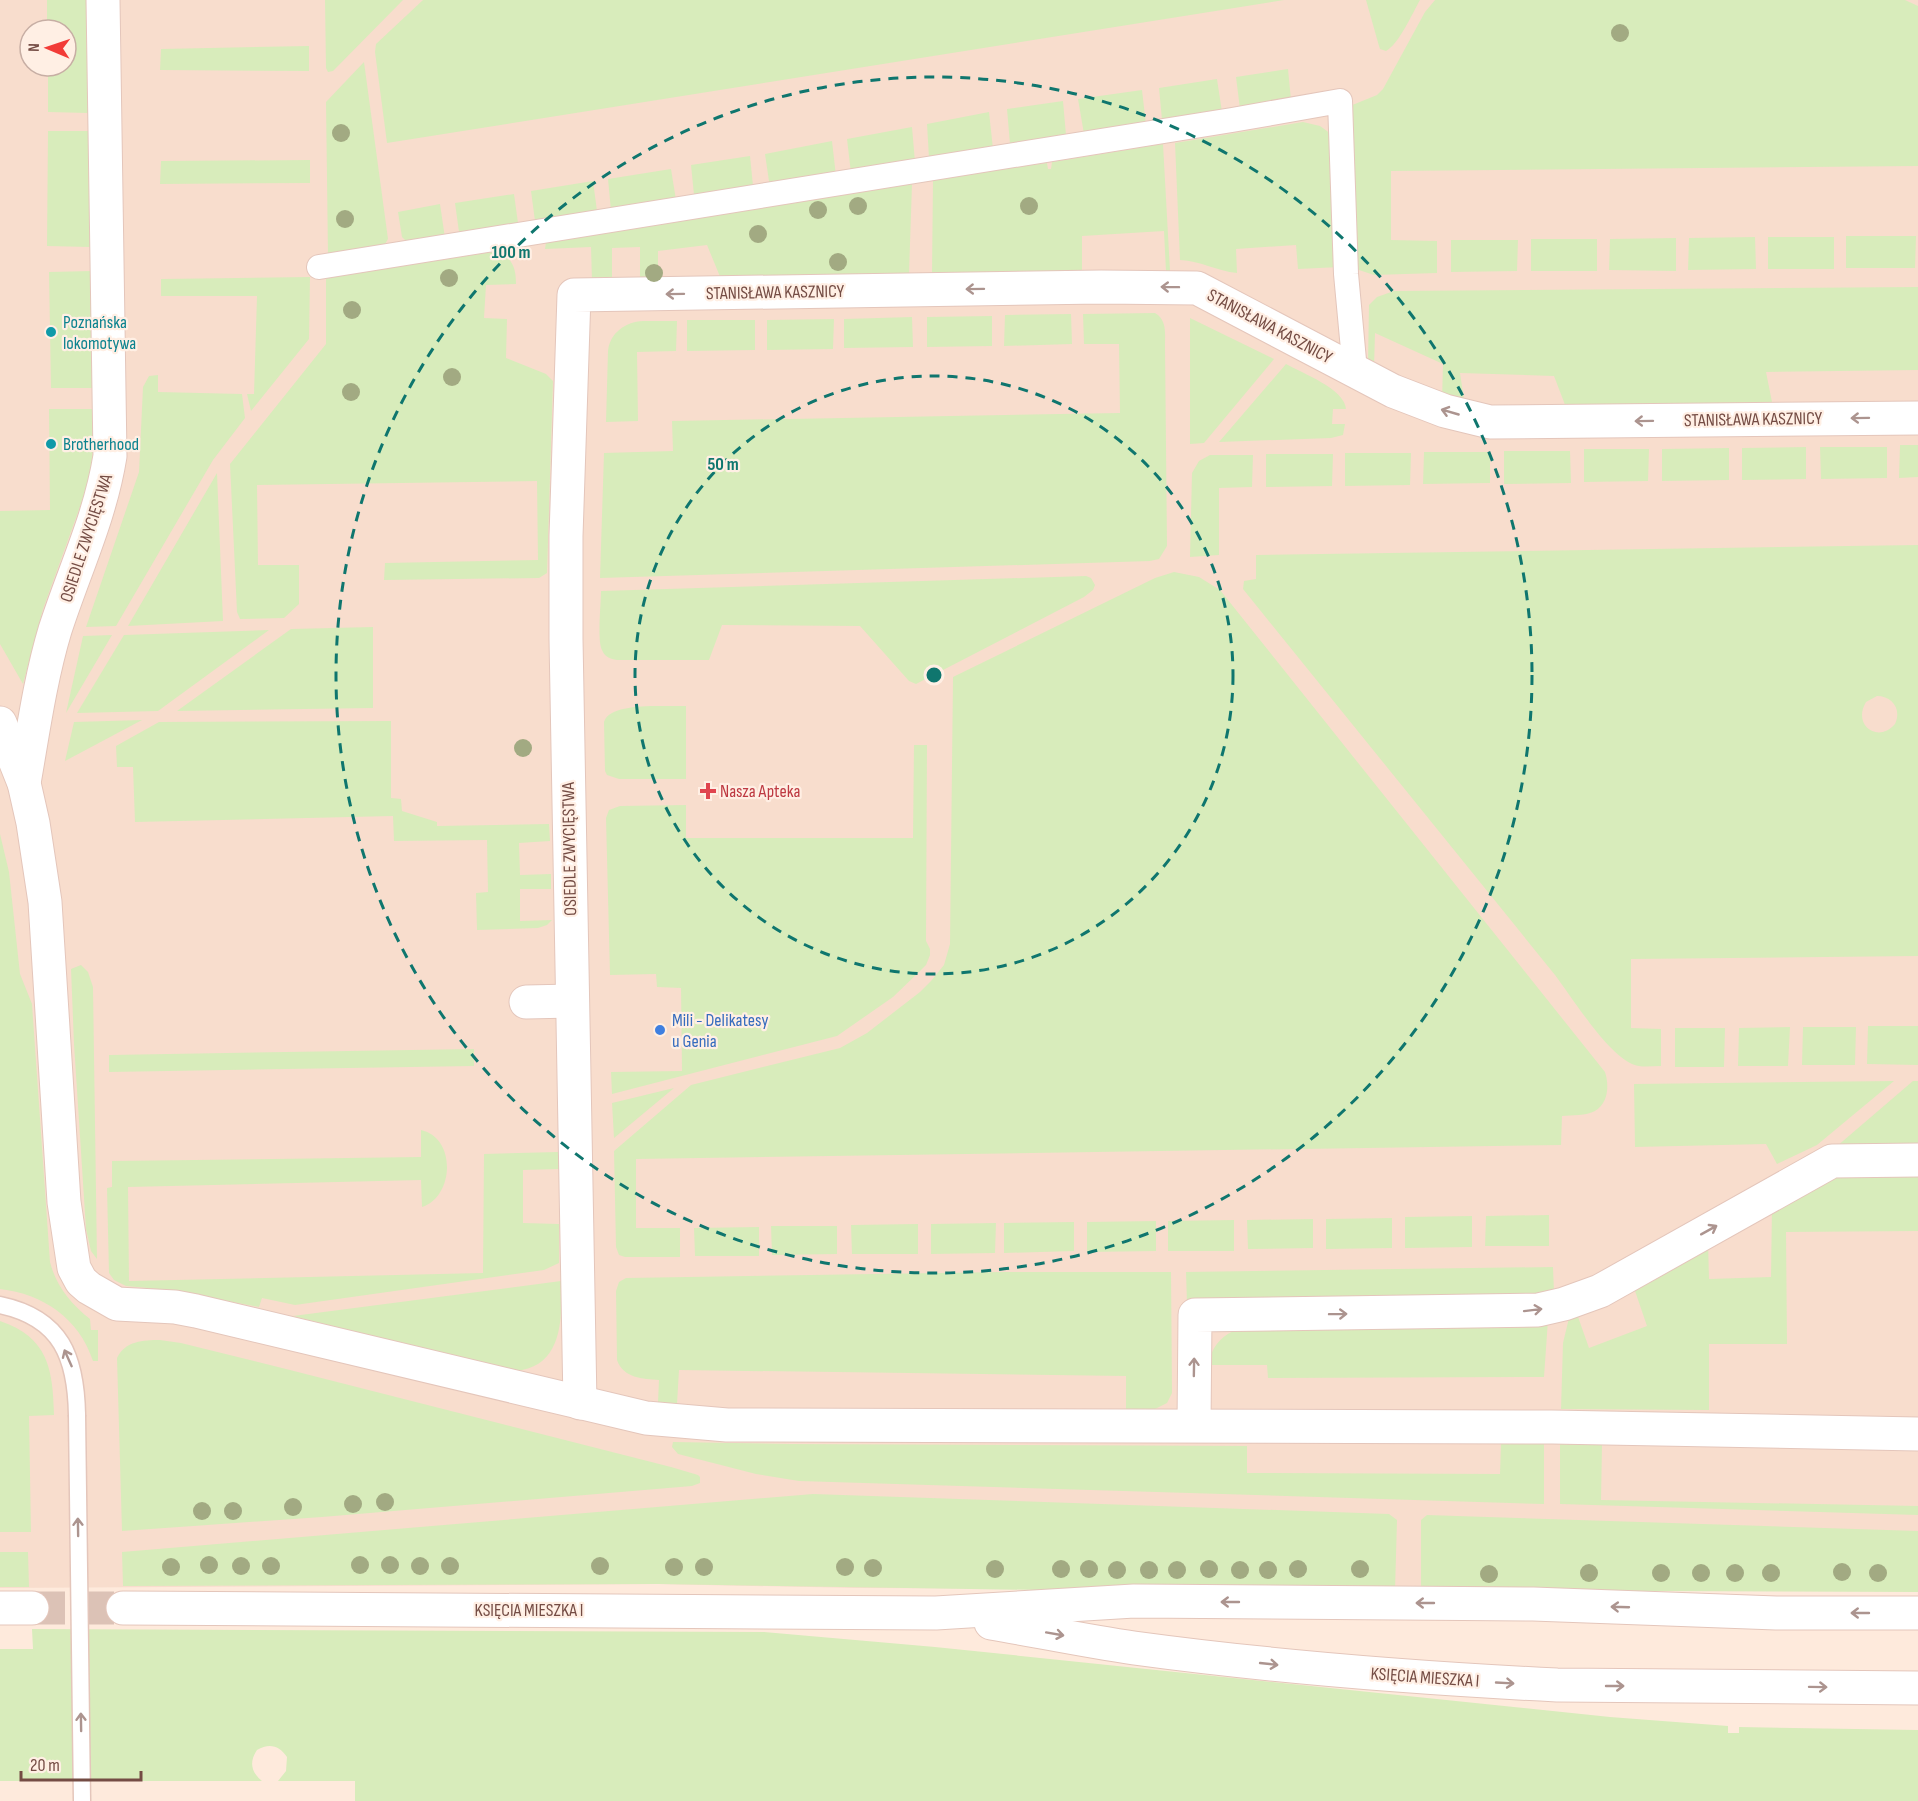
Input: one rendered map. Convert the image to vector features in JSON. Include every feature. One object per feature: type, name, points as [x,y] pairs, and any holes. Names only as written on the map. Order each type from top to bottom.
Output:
[{"type":"street","name":"OSIEDLE ZWYCIĘSTWA","points":[[24,783],[44,669],[93,527],[105,488],[110,456],[103,0]]},
{"type":"street","points":[[319,267],[1340,101],[1346,274],[1355,371]]},
{"type":"street","name":"STANISŁAWA KASZNICY","points":[[574,295],[1101,287],[1197,288],[1393,391],[1445,411],[1490,423],[1918,418]]},
{"type":"street","name":"OSIEDLE ZWYCIĘSTWA","points":[[574,295],[566,575],[580,1403]]},
{"type":"street","points":[[0,723],[24,783],[33,823],[45,902],[64,1202],[70,1253],[81,1281],[96,1294],[117,1304],[182,1308],[646,1418],[727,1425],[1552,1426],[1918,1434]]},
{"type":"street","points":[[526,1002],[572,1001]]},
{"type":"street","points":[[1194,1425],[1195,1315],[1538,1310],[1564,1304],[1600,1291],[1832,1161],[1918,1160]]},
{"type":"street","name":"KSIĘCIA MIESZKA I","points":[[123,1608],[936,1613],[1134,1601],[1533,1604],[1776,1613],[1918,1613]]},
{"type":"street","points":[[0,1608],[32,1608]]},
{"type":"street","name":"KSIĘCIA MIESZKA I","points":[[936,1613],[1132,1647],[1351,1672],[1557,1685],[1918,1688]]},
{"type":"lane","points":[[0,1305],[23,1311],[48,1328],[67,1353],[74,1371],[77,1415],[82,1801]]},
{"type":"shaded area","points":[[0,0],[1918,0],[1918,1591],[857,1588],[658,1584],[0,1588]]},
{"type":"green space","points":[[47,0],[86,0],[88,113],[48,112],[48,78],[78,78],[78,18],[47,18]]},
{"type":"green space","points":[[325,0],[403,0],[333,71],[328,72],[326,68]]},
{"type":"green space","points":[[423,0],[1284,0],[387,143],[375,52],[376,44]]},
{"type":"green space","points":[[1366,0],[1420,0],[1400,35],[1386,51],[1380,49]]},
{"type":"green space","points":[[1435,0],[1905,0],[1918,6],[1918,166],[1391,171],[1391,240],[1437,241],[1437,273],[1374,275],[1356,269],[1345,108],[1377,95],[1383,89],[1425,12]]},
{"type":"green space","points":[[309,46],[309,71],[160,70],[161,49]]},
{"type":"green space","points":[[364,62],[388,239],[385,244],[328,256],[326,102]]},
{"type":"green space","points":[[1288,69],[1291,100],[1240,109],[1236,77]]},
{"type":"green space","points":[[1217,79],[1222,112],[1162,120],[1159,88]]},
{"type":"green space","points":[[1142,90],[1146,125],[1084,134],[1078,99]]},
{"type":"green space","points":[[1063,101],[1066,135],[1010,144],[1007,109]]},
{"type":"green space","points":[[989,112],[993,149],[929,158],[927,124]]},
{"type":"green space","points":[[1303,122],[1320,126],[1331,134],[1340,267],[1298,269],[1296,245],[1236,249],[1237,273],[1180,260],[1175,143]]},
{"type":"green space","points":[[912,127],[915,162],[851,173],[847,139]]},
{"type":"green space","points":[[48,131],[88,131],[90,247],[47,246]]},
{"type":"green space","points":[[832,141],[836,176],[770,188],[765,154]]},
{"type":"green space","points":[[1163,144],[1170,271],[1166,271],[1164,231],[1082,236],[1082,272],[932,274],[933,179],[1047,163],[1048,169],[1051,169],[1052,162]]},
{"type":"green space","points":[[750,156],[753,186],[694,195],[691,165]]},
{"type":"green space","points":[[310,160],[310,183],[160,184],[161,161]]},
{"type":"green space","points":[[671,169],[676,200],[611,211],[608,179]]},
{"type":"green space","points":[[593,181],[597,211],[535,221],[531,191]]},
{"type":"green space","points":[[912,184],[909,274],[721,279],[707,245],[658,251],[658,281],[640,281],[640,247],[612,248],[612,280],[592,281],[591,247],[545,249],[546,242]]},
{"type":"green space","points":[[514,194],[518,223],[459,232],[455,203]]},
{"type":"green space","points":[[440,204],[445,238],[407,242],[402,237],[398,212]]},
{"type":"green space","points":[[1846,236],[1916,236],[1915,268],[1846,268]]},
{"type":"green space","points":[[1755,237],[1756,269],[1688,270],[1689,238]]},
{"type":"green space","points":[[1768,237],[1834,237],[1834,269],[1768,269]]},
{"type":"green space","points":[[1676,238],[1676,271],[1609,270],[1610,239]]},
{"type":"green space","points":[[1531,239],[1597,239],[1597,271],[1531,271]]},
{"type":"green space","points":[[1451,240],[1518,240],[1517,271],[1451,272]]},
{"type":"green space","points":[[499,251],[508,257],[513,265],[516,284],[486,285],[484,318],[507,319],[506,358],[546,374],[553,381],[547,573],[539,578],[384,580],[385,563],[538,560],[537,481],[257,485],[258,565],[299,565],[299,604],[284,618],[240,619],[237,612],[230,464],[326,344],[326,277]]},
{"type":"green space","points":[[92,271],[94,388],[51,388],[49,272]]},
{"type":"green space","points":[[310,277],[309,339],[251,411],[247,394],[254,394],[257,296],[161,296],[161,279]]},
{"type":"green space","points":[[1918,287],[1918,370],[1766,372],[1773,407],[1567,410],[1554,376],[1460,373],[1465,406],[1442,401],[1443,364],[1375,333],[1374,368],[1368,363],[1369,305],[1377,297],[1394,291]]},
{"type":"green space","points":[[1155,313],[1162,319],[1165,336],[1167,546],[1159,559],[600,578],[604,453],[673,451],[672,421],[1120,413],[1119,344],[1084,344],[1083,314]]},
{"type":"green space","points":[[1071,314],[1072,344],[1004,346],[1005,315]]},
{"type":"green space","points":[[992,316],[992,346],[927,347],[927,317]]},
{"type":"green space","points":[[912,317],[913,347],[844,348],[844,319]]},
{"type":"green space","points":[[1190,318],[1274,359],[1204,443],[1190,444]]},
{"type":"green space","points":[[834,319],[833,349],[767,350],[767,320]]},
{"type":"green space","points":[[687,320],[755,320],[755,350],[687,351]]},
{"type":"green space","points":[[643,321],[677,321],[676,351],[637,352],[638,421],[606,422],[609,345],[619,330]]},
{"type":"green space","points":[[1286,364],[1322,382],[1344,402],[1346,409],[1333,409],[1332,424],[1345,424],[1343,435],[1331,438],[1219,442]]},
{"type":"green space","points":[[158,375],[158,392],[242,394],[245,418],[213,460],[116,626],[86,627],[139,472],[143,387],[149,376]]},
{"type":"green space","points":[[49,409],[94,409],[93,452],[85,493],[43,609],[23,684],[0,644],[0,511],[50,510]]},
{"type":"green space","points":[[1900,445],[1918,445],[1918,477],[1899,478]]},
{"type":"green space","points":[[1806,447],[1806,479],[1742,480],[1742,448]]},
{"type":"green space","points":[[1820,447],[1887,447],[1887,478],[1821,479]]},
{"type":"green space","points":[[1729,448],[1729,480],[1662,481],[1662,449]]},
{"type":"green space","points":[[1584,449],[1649,449],[1648,481],[1584,482]]},
{"type":"green space","points":[[1504,451],[1570,451],[1571,483],[1504,484]]},
{"type":"green space","points":[[1424,452],[1490,452],[1490,483],[1423,484]]},
{"type":"green space","points":[[1345,453],[1411,453],[1410,485],[1345,486]]},
{"type":"green space","points":[[1266,454],[1333,454],[1332,486],[1266,487]]},
{"type":"green space","points":[[1210,455],[1253,455],[1252,487],[1219,488],[1219,555],[1190,557],[1192,473],[1199,461]]},
{"type":"green space","points":[[217,473],[223,621],[128,626]]},
{"type":"green space","points":[[1918,545],[1918,956],[1631,959],[1631,1028],[1661,1029],[1661,1066],[1632,1064],[1622,1058],[1601,1037],[1555,975],[1243,589],[1244,581],[1256,579],[1256,555]],"holes":[[[1877,696],[1894,704],[1897,718],[1895,724],[1888,730],[1875,732],[1865,724],[1862,718],[1863,710],[1866,702]]]},
{"type":"green space","points":[[1174,572],[1199,577],[1220,590],[1605,1072],[1607,1093],[1600,1108],[1587,1114],[1562,1116],[1561,1145],[636,1159],[636,1228],[680,1228],[680,1257],[625,1257],[619,1255],[616,1247],[614,1151],[691,1085],[840,1048],[867,1033],[920,992],[944,965],[950,944],[953,677],[1155,578]]},
{"type":"green space","points":[[1086,576],[1091,578],[1095,585],[1093,590],[1084,597],[916,684],[909,681],[860,626],[722,625],[709,660],[617,660],[606,656],[603,652],[599,630],[601,591]]},
{"type":"green space","points":[[373,627],[373,708],[177,711],[291,629]]},
{"type":"green space","points":[[269,630],[158,711],[77,713],[124,635]]},
{"type":"green space","points":[[112,635],[66,713],[83,636]]},
{"type":"green space","points":[[641,706],[686,706],[686,779],[619,779],[607,775],[604,722],[609,715]]},
{"type":"green space","points":[[142,720],[65,761],[74,722]]},
{"type":"green space","points":[[391,721],[391,798],[401,799],[402,811],[437,822],[437,826],[549,824],[550,841],[519,843],[520,875],[551,874],[551,889],[520,889],[520,921],[552,920],[547,925],[538,928],[477,930],[476,893],[488,892],[487,840],[394,841],[393,816],[135,822],[133,767],[117,767],[116,746],[159,722]]},
{"type":"green space","points":[[914,745],[927,745],[926,941],[930,955],[926,965],[893,997],[837,1036],[612,1094],[611,1072],[682,1071],[681,988],[657,987],[656,974],[610,975],[606,818],[609,810],[620,806],[686,805],[686,838],[913,838]]},
{"type":"green space","points":[[0,834],[9,872],[20,974],[32,1004],[50,1262],[65,1294],[90,1319],[91,1330],[98,1330],[98,1361],[93,1361],[79,1332],[57,1311],[31,1296],[0,1289]]},
{"type":"green space","points":[[81,965],[88,972],[93,987],[97,1259],[91,1251],[86,1229],[74,1044],[71,969]]},
{"type":"green space","points":[[1868,1026],[1918,1026],[1918,1065],[1867,1064]]},
{"type":"green space","points":[[1790,1027],[1788,1066],[1738,1066],[1739,1028]]},
{"type":"green space","points":[[1803,1027],[1856,1027],[1855,1065],[1802,1065]]},
{"type":"green space","points":[[1675,1028],[1725,1028],[1724,1067],[1675,1067]]},
{"type":"green space","points":[[474,1049],[474,1066],[109,1072],[109,1055]]},
{"type":"green space","points":[[1894,1081],[1817,1145],[1777,1164],[1766,1144],[1635,1147],[1634,1084]]},
{"type":"green space","points":[[1913,1081],[1918,1081],[1918,1153],[1829,1153]]},
{"type":"green space","points":[[674,1088],[614,1138],[612,1103]]},
{"type":"green space","points":[[421,1130],[433,1135],[441,1144],[446,1155],[447,1168],[440,1192],[433,1201],[422,1207],[421,1180],[128,1187],[129,1281],[483,1273],[484,1154],[558,1152],[559,1169],[523,1170],[523,1223],[559,1224],[559,1263],[544,1270],[295,1305],[262,1298],[259,1307],[170,1290],[126,1286],[114,1280],[109,1273],[107,1188],[112,1187],[112,1161],[421,1157]]},
{"type":"green space","points":[[1918,1176],[1918,1231],[1786,1232],[1787,1344],[1709,1344],[1709,1410],[1561,1409],[1563,1343],[1569,1318],[1577,1314],[1589,1348],[1647,1326],[1634,1288],[1708,1241],[1709,1279],[1771,1277],[1772,1204],[1834,1177]]},
{"type":"green space","points":[[1549,1215],[1549,1246],[1485,1246],[1486,1216]]},
{"type":"green space","points":[[1472,1216],[1472,1247],[1405,1248],[1405,1217]]},
{"type":"green space","points":[[1392,1218],[1392,1248],[1326,1249],[1326,1219]]},
{"type":"green space","points":[[1313,1219],[1313,1248],[1248,1249],[1247,1220]]},
{"type":"green space","points":[[1234,1220],[1234,1251],[1168,1251],[1168,1221]]},
{"type":"green space","points":[[1156,1221],[1156,1251],[1087,1252],[1087,1222]]},
{"type":"green space","points":[[1074,1222],[1074,1251],[1004,1253],[1004,1223]]},
{"type":"green space","points":[[996,1223],[995,1253],[931,1254],[931,1224]]},
{"type":"green space","points":[[918,1224],[918,1254],[852,1254],[851,1225]]},
{"type":"green space","points":[[771,1226],[837,1226],[837,1254],[772,1255]]},
{"type":"green space","points":[[759,1227],[759,1256],[695,1256],[694,1228]]},
{"type":"green space","points":[[1553,1267],[1554,1292],[1547,1295],[1187,1304],[1186,1272]]},
{"type":"green space","points":[[1003,1272],[1171,1272],[1172,1393],[1167,1403],[1155,1409],[1126,1409],[1126,1376],[679,1370],[677,1404],[658,1402],[659,1380],[629,1374],[624,1371],[617,1360],[616,1291],[619,1282],[626,1278]]},
{"type":"green space","points":[[561,1281],[560,1322],[553,1347],[536,1365],[519,1371],[498,1368],[293,1316]]},
{"type":"green space","points":[[1548,1320],[1544,1377],[1268,1378],[1267,1365],[1208,1365],[1217,1344],[1236,1330]]},
{"type":"green space","points":[[0,1321],[29,1336],[38,1346],[45,1357],[52,1383],[54,1415],[29,1416],[31,1532],[0,1532]]},
{"type":"green space","points":[[160,1340],[286,1369],[671,1467],[698,1475],[700,1483],[692,1486],[322,1517],[122,1531],[117,1358],[120,1352],[130,1345],[141,1341]]},
{"type":"green space","points":[[673,1442],[1247,1446],[1247,1473],[1500,1474],[1501,1443],[1544,1444],[1544,1504],[799,1481],[756,1474],[678,1454],[672,1447]]},
{"type":"green space","points":[[1560,1444],[1602,1445],[1601,1500],[1918,1506],[1918,1515],[1560,1504]]},
{"type":"green space","points":[[813,1494],[1389,1514],[1397,1520],[1395,1591],[1042,1590],[658,1584],[123,1586],[122,1552]]},
{"type":"green space","points":[[1427,1515],[1918,1531],[1918,1592],[1421,1590],[1421,1520]]},
{"type":"green space","points":[[0,1552],[28,1552],[29,1587],[0,1587]]},
{"type":"green space","points":[[32,1629],[764,1632],[935,1647],[1610,1717],[1728,1726],[1728,1733],[1739,1733],[1739,1727],[1918,1730],[1918,1801],[355,1801],[355,1781],[278,1781],[286,1771],[287,1757],[274,1746],[266,1746],[257,1750],[253,1759],[253,1770],[262,1781],[0,1781],[0,1649],[33,1649]]},
{"type":"tunnel","points":[[32,1608],[123,1608]]},
{"type":"place","name":"Poznańska lokomotywa","points":[[51,332]]},
{"type":"place","name":"Brotherhood","points":[[51,444]]},
{"type":"place","name":"Nasza Apteka","points":[[708,791]]},
{"type":"place","name":"Mili - Delikatesy u Genia","points":[[660,1030]]}]
